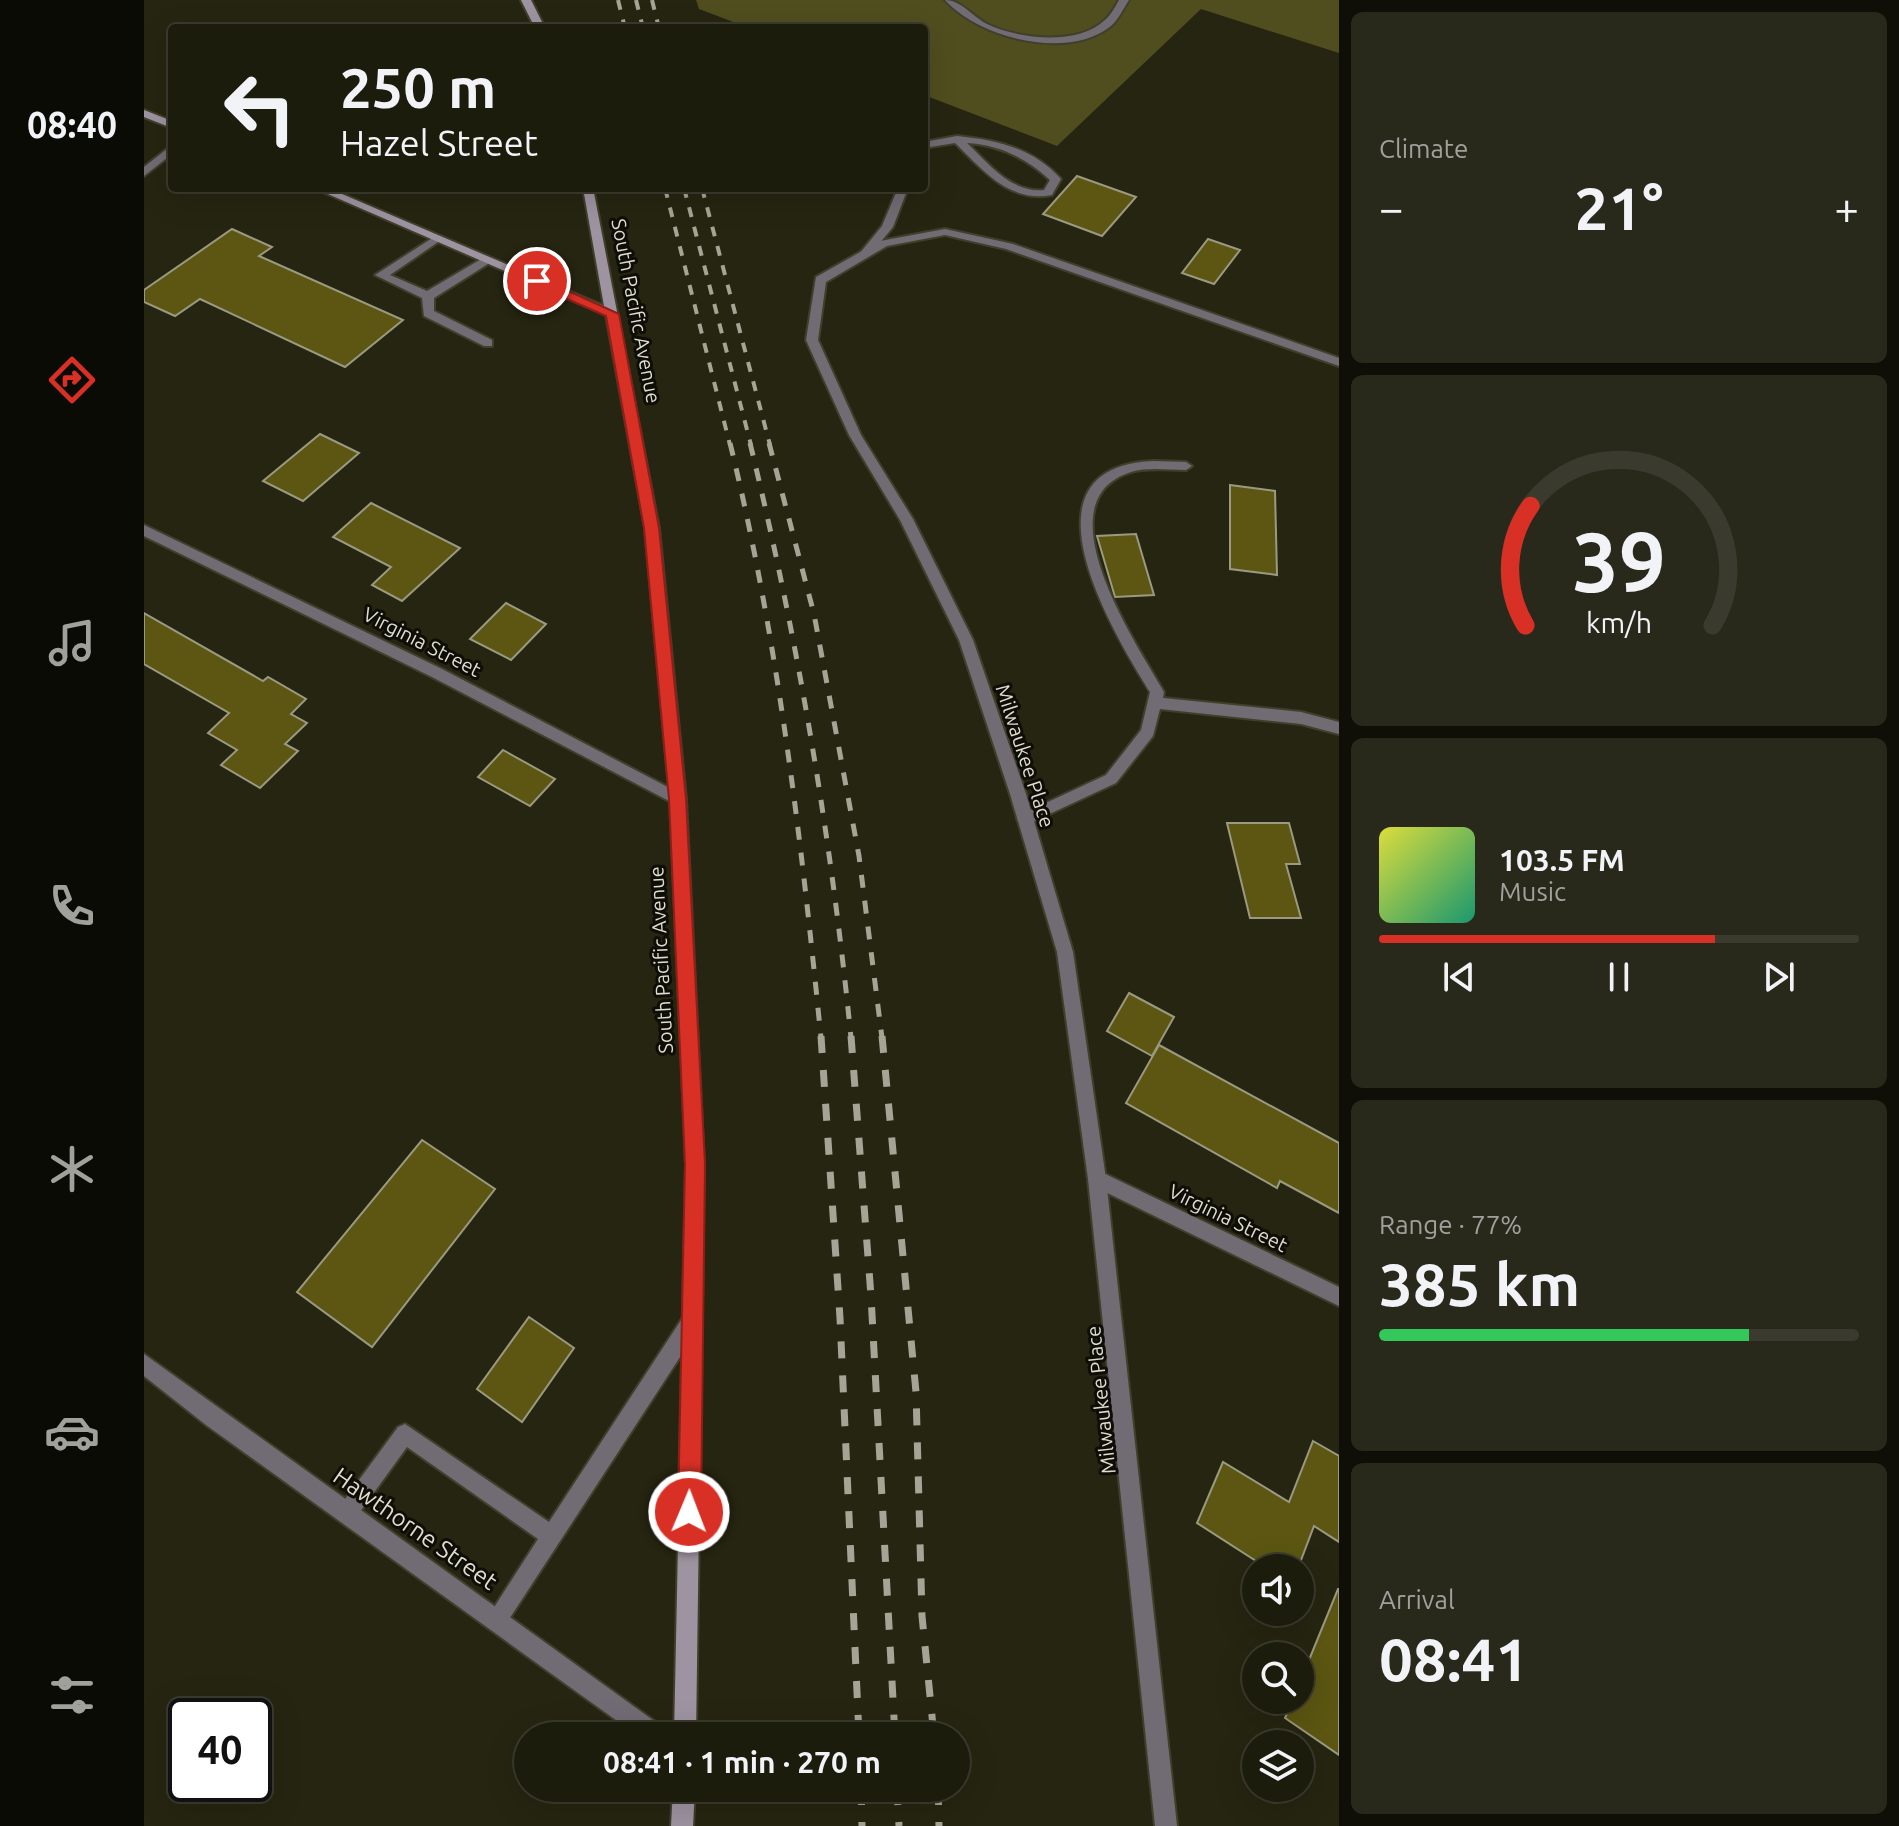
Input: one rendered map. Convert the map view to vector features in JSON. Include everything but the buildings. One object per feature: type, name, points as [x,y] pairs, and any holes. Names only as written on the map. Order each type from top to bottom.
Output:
[{"type":"street","points":[[526,0],[538,24]]},
{"type":"street","points":[[950,0],[966,15],[991,29],[1057,38],[1085,35],[1105,26],[1124,0]]},
{"type":"street","points":[[144,113],[168,123]]},
{"type":"street","points":[[928,144],[957,139],[1008,147],[1043,166],[1056,179],[1048,193],[1033,196],[1011,189],[957,139]]},
{"type":"street","points":[[144,173],[168,152]]},
{"type":"street","points":[[328,192],[613,314]]},
{"type":"street","name":"South Pacific Avenue","points":[[589,192],[652,528],[678,799],[695,1164],[685,1722]]},
{"type":"street","points":[[864,255],[887,227],[901,192]]},
{"type":"street","name":"Milwaukee Place","points":[[1166,1826],[1097,1179],[1065,952],[966,640],[906,519],[855,435],[812,340],[820,280],[884,243],[945,232],[1009,246],[1339,362]]},
{"type":"street","points":[[428,296],[381,275],[437,238]]},
{"type":"street","points":[[428,296],[487,260]]},
{"type":"street","points":[[428,296],[428,313],[488,343]]},
{"type":"street","points":[[1025,819],[1111,779],[1148,732],[1157,692],[1127,646],[1092,560],[1086,522],[1094,491],[1126,469],[1186,466]]},
{"type":"street","name":"Virginia Street","points":[[144,530],[437,673],[678,799]]},
{"type":"street","points":[[1154,703],[1301,718],[1339,728]]},
{"type":"street","name":"Virginia Street","points":[[1097,1179],[1339,1297]]},
{"type":"street","points":[[497,1620],[692,1321]]},
{"type":"street","name":"Hawthorne Street","points":[[144,1364],[637,1722]]},
{"type":"street","points":[[347,1513],[405,1434],[551,1536]]},
{"type":"street","points":[[682,1826],[683,1802]]},
{"type":"shaded area","points":[[696,0],[1339,0],[1339,53],[1201,9],[1057,146],[928,97],[928,24],[738,24],[699,9]]},
{"type":"railway","points":[[618,0],[624,24]]},
{"type":"railway","points":[[636,0],[642,24]]},
{"type":"railway","points":[[652,0],[658,24]]},
{"type":"railway","points":[[666,192],[730,445]]},
{"type":"railway","points":[[685,192],[751,445]]},
{"type":"railway","points":[[703,192],[770,445]]},
{"type":"railway","points":[[730,443],[775,665],[805,888],[821,1038]]},
{"type":"railway","points":[[750,443],[783,591],[811,739],[834,888],[851,1038]]},
{"type":"railway","points":[[769,443],[814,614],[859,856],[882,1038]]},
{"type":"railway","points":[[821,1036],[840,1318],[858,1722]]},
{"type":"railway","points":[[851,1036],[871,1296],[894,1722]]},
{"type":"railway","points":[[882,1036],[916,1392],[922,1616],[933,1722]]},
{"type":"railway","points":[[861,1802],[862,1826]]},
{"type":"railway","points":[[898,1802],[899,1826]]},
{"type":"railway","points":[[938,1802],[939,1826]]},
{"type":"route","points":[[537,281],[613,314],[652,528],[678,799],[695,1164],[689,1512]]}]
